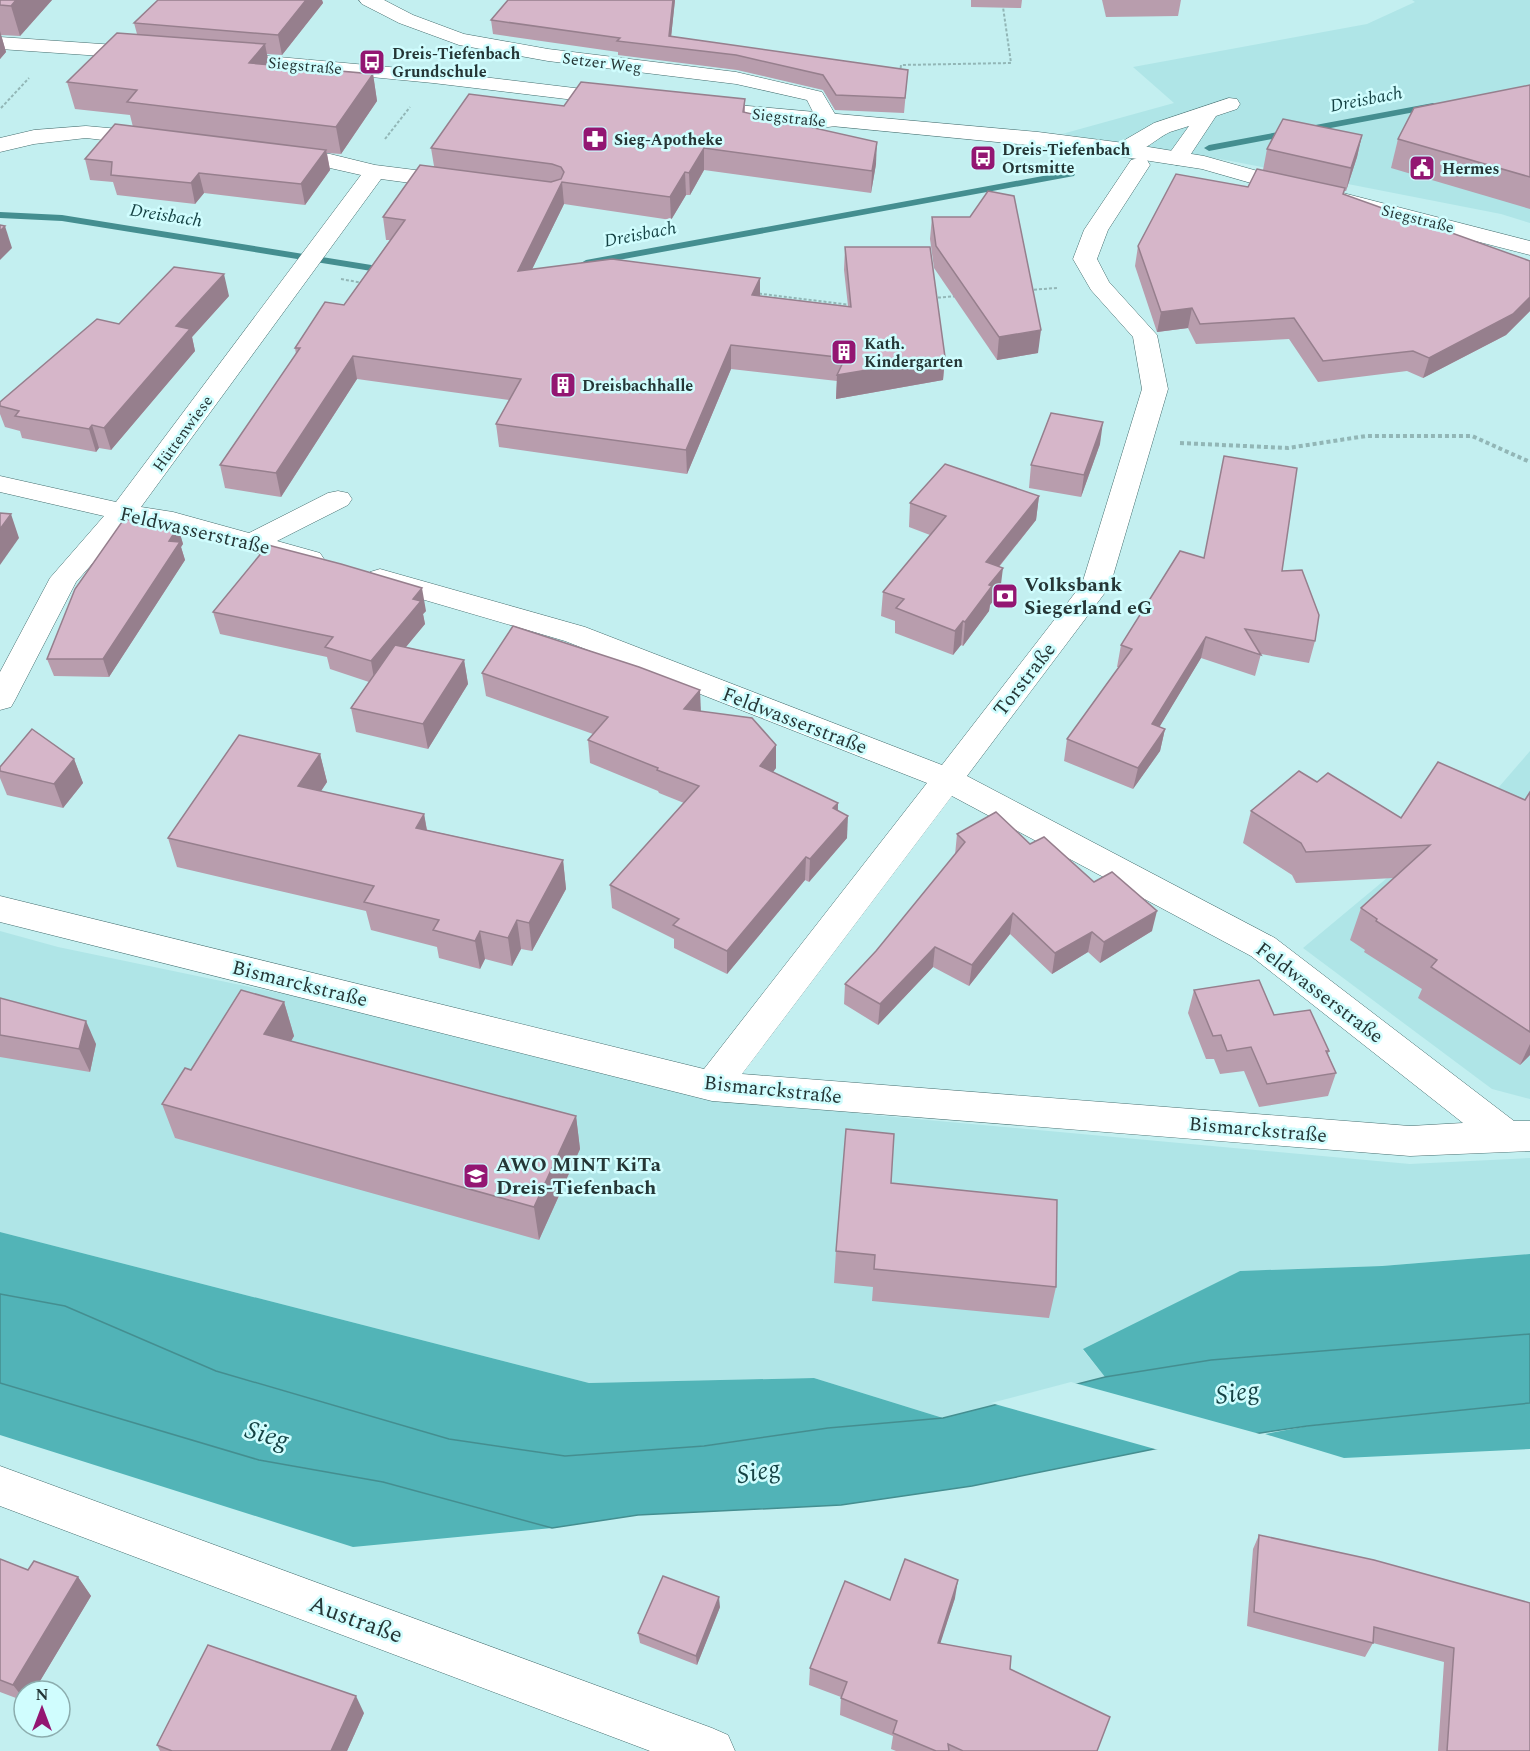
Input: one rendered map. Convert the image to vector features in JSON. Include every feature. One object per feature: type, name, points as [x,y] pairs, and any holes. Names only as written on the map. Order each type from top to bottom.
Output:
[{"type":"street","name":"Setzer Weg","points":[[369,0],[406,19],[459,39],[548,55],[736,78],[815,96],[828,121]]},
{"type":"street","points":[[0,43],[166,54]]},
{"type":"street","name":"Siegstraße","points":[[200,56],[433,76],[641,102]]},
{"type":"street","points":[[1132,157],[1162,128],[1229,104]]},
{"type":"street","name":"Siegstraße","points":[[688,107],[896,128],[1132,157],[1322,195],[1477,232],[1530,248]]},
{"type":"street","points":[[1177,158],[1202,123],[1206,113]]},
{"type":"street","points":[[0,145],[34,137],[87,132],[176,142]]},
{"type":"street","points":[[259,153],[330,161],[375,172],[470,184]]},
{"type":"street","name":"Siegstraße","points":[[1132,157],[1177,158],[1204,163],[1270,184]]},
{"type":"street","name":"Torstraße","points":[[712,1086],[1096,586],[1155,389],[1145,335],[1099,285],[1085,259],[1096,230],[1132,157]]},
{"type":"street","name":"Hüttenwiese","points":[[0,700],[64,578],[123,512],[375,172]]},
{"type":"street","name":"Feldwasserstraße","points":[[0,484],[173,521],[575,634],[947,779],[1263,946],[1518,1137]]},
{"type":"street","points":[[253,542],[338,499]]},
{"type":"street","name":"Bismarckstraße","points":[[0,909],[712,1086],[1410,1141],[1518,1137]]},
{"type":"street","name":"Austraße","points":[[0,1486],[712,1751]]},
{"type":"path","points":[[901,65],[1011,63],[1002,0]]},
{"type":"path","points":[[375,172],[373,156],[433,76]]},
{"type":"path","points":[[302,271],[369,285]]},
{"type":"path","points":[[1028,290],[1099,285]]},
{"type":"path","points":[[751,292],[839,305],[851,304]]},
{"type":"path","points":[[922,299],[969,295]]},
{"type":"path","points":[[1140,441],[1288,448],[1366,435],[1472,436],[1530,462]]},
{"type":"shaded area","points":[[1412,0],[1530,0],[1530,223],[1501,214],[1231,161],[1062,134],[1174,103],[1133,67],[1367,24],[1415,2]]},
{"type":"shaded area","points":[[1530,751],[1530,1099],[1492,1089],[1303,948],[1423,848],[1442,853]]},
{"type":"shaded area","points":[[0,931],[58,947],[862,1114],[1410,1164],[1530,1158],[1530,1254],[1382,1266],[1240,1271],[1083,1350],[1105,1377],[943,1418],[814,1378],[589,1383],[0,1232]]},
{"type":"shaded area","points":[[0,1232],[589,1383],[814,1378],[943,1418],[828,1428],[704,1446],[565,1456],[449,1439],[216,1371],[65,1306],[0,1294]]},
{"type":"shaded area","points":[[1530,1254],[1530,1334],[1212,1360],[1105,1377],[1083,1349],[1240,1271],[1382,1266]]},
{"type":"shaded area","points":[[0,1383],[259,1460],[383,1482],[552,1528],[353,1547],[0,1435]]},
{"type":"shaded area","points":[[1530,1403],[1530,1449],[1344,1458],[1265,1434],[1308,1426]]},
{"type":"water","name":"Sieg","points":[[0,1294],[65,1306],[216,1371],[449,1439],[565,1456],[704,1446],[828,1428],[943,1418],[1105,1377],[1211,1360],[1530,1334],[1530,1403],[1307,1426],[1154,1449],[972,1486],[841,1505],[638,1515],[552,1528],[383,1482],[259,1460],[0,1383]]},
{"type":"pier","points":[[1071,1382],[1267,1436],[1162,1451],[991,1403]]},
{"type":"building","points":[[0,0],[16,0],[11,6],[0,5]]},
{"type":"building","points":[[158,0],[306,0],[278,35],[134,23]]},
{"type":"building","points":[[508,0],[673,0],[669,36],[908,70],[905,98],[836,95],[823,75],[736,55],[617,41],[620,38],[491,20]]},
{"type":"building","points":[[117,33],[265,44],[249,63],[373,74],[336,127],[127,102],[137,90],[67,82]]},
{"type":"building","points":[[581,82],[745,99],[743,112],[877,142],[872,171],[704,148],[689,173],[685,172],[670,197],[562,182],[518,271],[612,259],[760,278],[752,295],[851,307],[845,247],[930,247],[945,357],[837,375],[845,358],[731,345],[686,450],[496,424],[521,379],[353,356],[276,473],[220,465],[300,348],[295,348],[325,302],[344,305],[405,220],[383,217],[420,165],[551,182],[561,179],[564,172],[561,167],[552,164],[431,148],[469,94],[564,106]]},
{"type":"building","points":[[1530,85],[1530,177],[1398,139],[1414,108]]},
{"type":"building","points":[[1283,119],[1362,135],[1351,168],[1267,149]]},
{"type":"building","points":[[115,124],[326,150],[301,184],[199,173],[191,183],[111,175],[112,162],[85,159]]},
{"type":"building","points":[[1257,169],[1345,188],[1343,194],[1530,261],[1530,297],[1513,314],[1429,358],[1413,351],[1323,361],[1294,318],[1200,324],[1192,308],[1161,312],[1138,246],[1176,174],[1248,187]]},
{"type":"building","points":[[988,191],[1014,196],[1041,330],[999,337],[936,246],[932,217],[970,217]]},
{"type":"building","points":[[174,267],[224,274],[176,326],[190,329],[104,428],[92,425],[89,429],[15,416],[19,411],[0,406],[0,402],[97,319],[119,324]]},
{"type":"building","points":[[1051,413],[1103,422],[1084,475],[1031,465]]},
{"type":"building","points":[[1224,456],[1297,468],[1282,571],[1302,570],[1319,615],[1315,641],[1245,629],[1261,655],[1206,637],[1152,724],[1165,729],[1138,768],[1067,739],[1132,649],[1121,645],[1180,551],[1204,558]]},
{"type":"building","points":[[945,464],[1039,496],[986,562],[1003,568],[965,622],[963,621],[955,631],[896,608],[904,599],[883,592],[946,516],[910,503]]},
{"type":"building","points":[[0,513],[11,514],[0,529]]},
{"type":"building","points":[[124,519],[178,527],[169,541],[180,542],[103,659],[47,659],[75,589]]},
{"type":"building","points":[[268,545],[422,588],[413,599],[421,601],[371,661],[325,647],[333,637],[213,612]]},
{"type":"building","points":[[513,626],[639,667],[700,690],[684,709],[752,718],[776,745],[760,766],[838,803],[833,808],[848,816],[810,859],[806,857],[727,951],[673,925],[679,919],[610,885],[699,786],[588,740],[608,717],[482,673]]},
{"type":"building","points":[[395,645],[464,660],[423,724],[351,708]]},
{"type":"building","points":[[32,729],[74,759],[54,784],[0,771],[0,767]]},
{"type":"building","points":[[239,735],[320,754],[298,786],[424,814],[416,828],[563,860],[529,923],[517,920],[508,938],[480,931],[475,941],[433,930],[439,920],[364,902],[374,886],[168,838]]},
{"type":"building","points":[[1438,762],[1525,800],[1530,792],[1530,1032],[1431,967],[1437,960],[1376,921],[1377,919],[1361,908],[1430,845],[1306,852],[1301,843],[1251,811],[1299,771],[1317,782],[1328,773],[1401,818]]},
{"type":"building","points":[[996,812],[1030,844],[1044,837],[1094,882],[1112,872],[1157,911],[1104,942],[1092,932],[1055,953],[1013,913],[972,965],[935,947],[880,1004],[845,984],[876,951],[965,842],[957,834]]},
{"type":"building","points":[[1259,980],[1274,1015],[1310,1010],[1329,1051],[1326,1051],[1336,1073],[1267,1084],[1251,1047],[1227,1051],[1221,1035],[1213,1036],[1194,990]]},
{"type":"building","points":[[241,990],[284,1002],[264,1034],[576,1116],[534,1207],[162,1104],[185,1068],[191,1070]]},
{"type":"building","points":[[0,998],[86,1021],[79,1049],[0,1035]]},
{"type":"building","points":[[846,1129],[894,1134],[891,1183],[1057,1200],[1056,1287],[874,1269],[875,1255],[836,1251]]},
{"type":"building","points":[[1259,1535],[1374,1560],[1530,1603],[1530,1751],[1447,1751],[1454,1648],[1374,1627],[1373,1643],[1254,1612]]},
{"type":"building","points":[[0,1559],[28,1570],[34,1561],[78,1577],[17,1679],[12,1679],[12,1685],[0,1680]]},
{"type":"building","points":[[905,1559],[958,1580],[938,1643],[1011,1656],[1010,1669],[1110,1717],[1097,1751],[963,1751],[948,1744],[949,1751],[936,1751],[893,1733],[897,1721],[841,1698],[847,1682],[810,1668],[845,1581],[890,1600]]},
{"type":"building","points":[[663,1576],[719,1597],[696,1656],[638,1633]]},
{"type":"building","points":[[208,1645],[356,1696],[331,1751],[172,1751],[157,1745]]},
{"type":"waterway","name":"Dreisbach","points":[[1209,148],[1433,106]]},
{"type":"waterway","name":"Dreisbach","points":[[586,263],[1070,174]]},
{"type":"waterway","name":"Dreisbach","points":[[0,215],[62,218],[390,271]]},
{"type":"place","name":"Dreis-Tiefenbach Grundschule","points":[[372,62]]},
{"type":"place","name":"Sieg-Apotheke","points":[[595,139]]},
{"type":"place","name":"Dreis-Tiefenbach Ortsmitte","points":[[983,158]]},
{"type":"place","name":"Hermes","points":[[1422,168]]},
{"type":"place","name":"Kath. Kindergarten","points":[[844,352]]},
{"type":"place","name":"Dreisbachhalle","points":[[563,385]]},
{"type":"place","name":"Volksbank Siegerland eG","points":[[1005,596]]},
{"type":"place","name":"AWO MINT KiTa Dreis-Tiefenbach","points":[[476,1176]]}]
